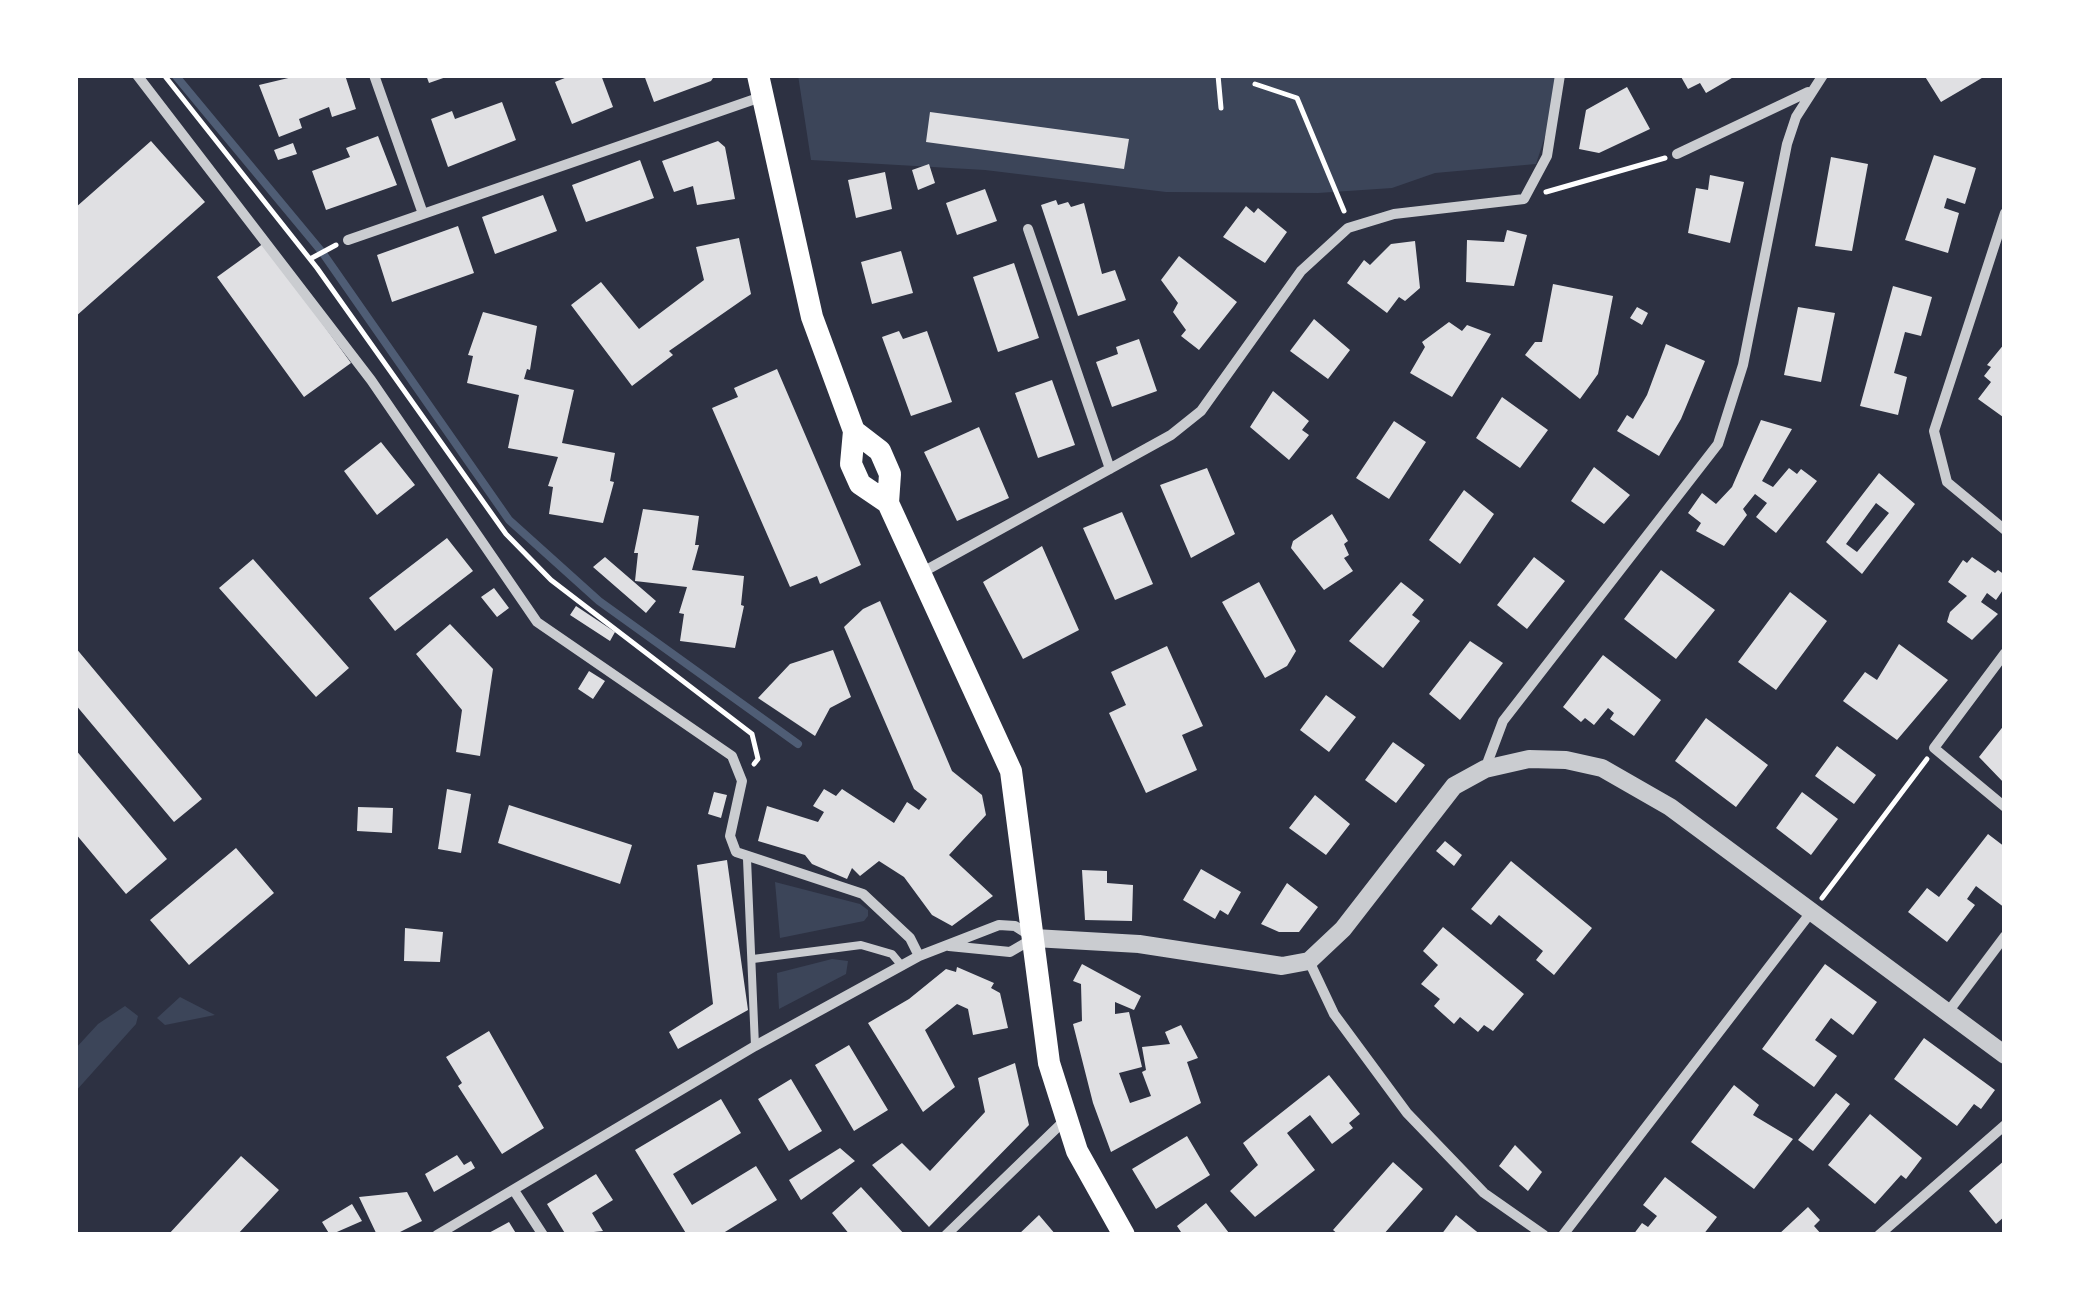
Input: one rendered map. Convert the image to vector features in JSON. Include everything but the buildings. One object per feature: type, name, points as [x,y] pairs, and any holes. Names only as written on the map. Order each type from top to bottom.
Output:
[{"type":"main road","points":[[759,86],[812,317],[854,431],[851,464],[860,484],[888,503],[1011,771],[1049,1062],[1065,1120],[1094,1188],[1124,1235]]},
{"type":"street","points":[[136,75],[371,380],[537,622],[717,741],[740,767],[742,782],[730,836],[736,852],[863,894],[910,938],[920,956]]},
{"type":"street","points":[[374,75],[422,211]]},
{"type":"street","points":[[920,574],[1171,435],[1201,411],[1301,271],[1348,228],[1394,214],[1524,199],[1547,156],[1560,75]]},
{"type":"street","points":[[1485,769],[1503,721],[1718,444],[1744,364],[1787,144],[1809,92],[1823,75]]},
{"type":"street","points":[[348,240],[759,86]]},
{"type":"street","points":[[1678,154],[1809,92]]},
{"type":"street","points":[[2005,213],[1934,431],[1946,482],[2005,530]]},
{"type":"street","points":[[1028,229],[1110,469]]},
{"type":"street","points":[[2005,652],[1934,748],[2005,807]]},
{"type":"street","points":[[437,1235],[756,1046],[920,956],[998,925],[1015,926],[1034,938],[1139,944],[1282,966],[1309,961],[1344,930],[1454,786],[1485,769],[1529,759],[1566,760],[1602,768],[1632,783],[1813,910],[2005,1055]]},
{"type":"street","points":[[1564,1235],[1813,910]]},
{"type":"street","points":[[1948,1012],[2005,936]]},
{"type":"street","points":[[949,946],[1010,952],[1034,938]]},
{"type":"street","points":[[1309,961],[1334,1014],[1407,1113],[1484,1193],[1544,1235]]},
{"type":"street","points":[[946,1235],[1065,1120]]},
{"type":"street","points":[[1879,1235],[2005,1124]]},
{"type":"street","points":[[515,1192],[543,1235]]},
{"type":"lane","points":[[746,858],[756,1046]]},
{"type":"lane","points":[[753,959],[860,945],[892,954],[902,966]]},
{"type":"path","points":[[164,75],[310,260],[506,534],[551,580],[752,734],[758,758],[742,782]]},
{"type":"path","points":[[1218,75],[1221,108]]},
{"type":"path","points":[[1256,84],[1297,98],[1348,228]]},
{"type":"path","points":[[1524,199],[1678,154]]},
{"type":"path","points":[[310,260],[334,245]]},
{"type":"path","points":[[1813,910],[1934,748]]},
{"type":"shaded area","points":[[798,75],[1565,75],[1536,164],[1435,173],[1392,188],[1318,193],[1166,192],[985,170],[811,160]]},
{"type":"shaded area","points":[[775,882],[860,904],[868,910],[868,916],[864,921],[780,938]]},
{"type":"shaded area","points":[[832,959],[848,961],[846,974],[779,1009],[777,973]]},
{"type":"shaded area","points":[[180,997],[215,1015],[165,1025],[157,1018]]},
{"type":"shaded area","points":[[125,1006],[138,1016],[136,1024],[75,1092],[75,1049],[98,1024]]},
{"type":"waterway","points":[[175,75],[322,252],[509,520],[599,601],[798,744]]}]
